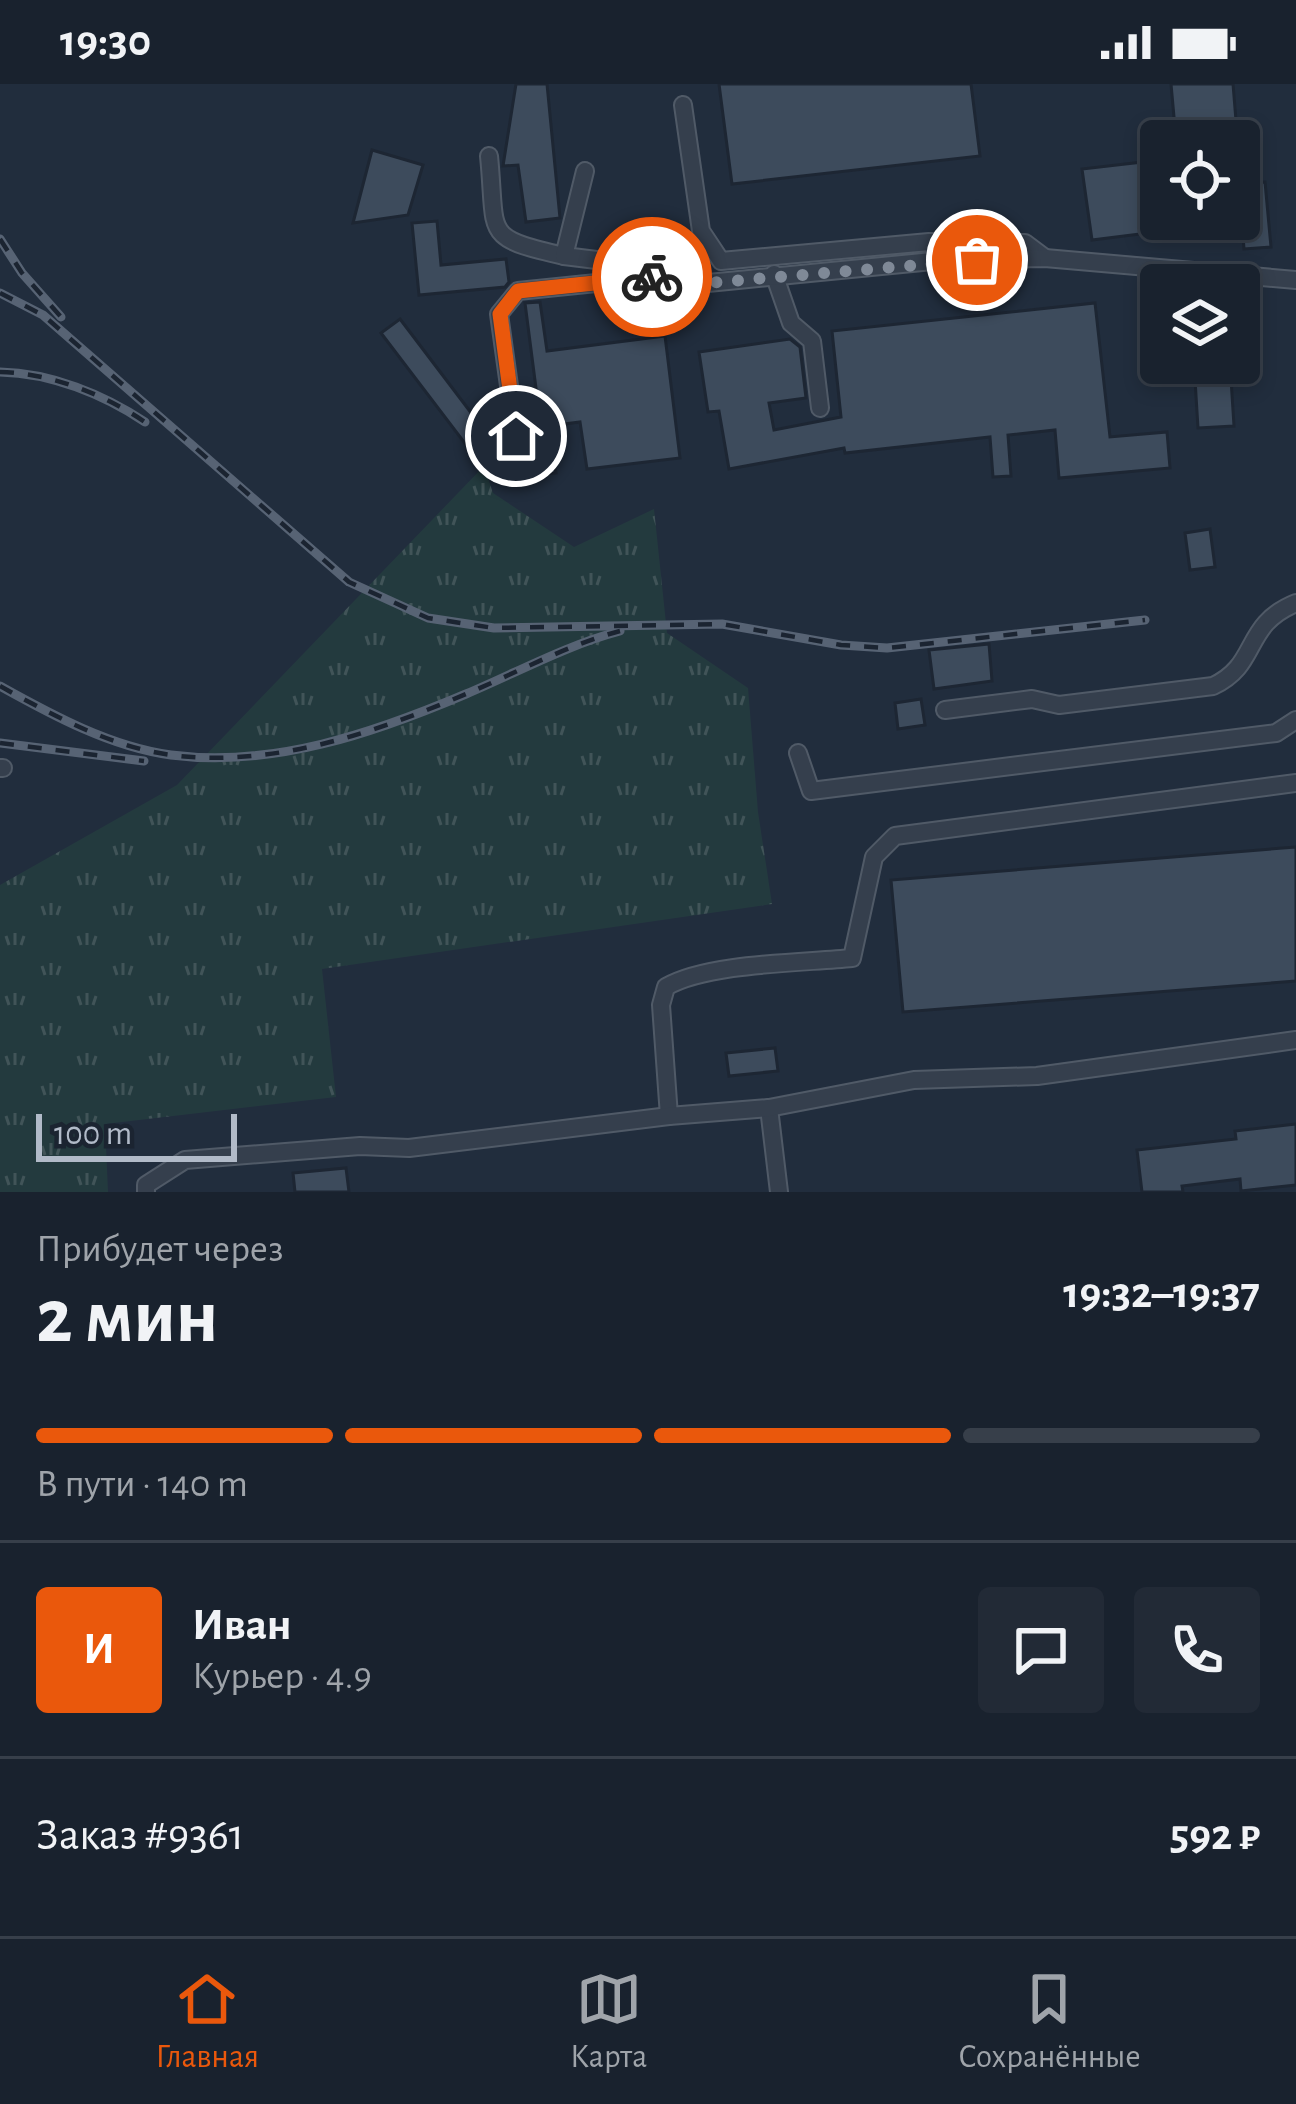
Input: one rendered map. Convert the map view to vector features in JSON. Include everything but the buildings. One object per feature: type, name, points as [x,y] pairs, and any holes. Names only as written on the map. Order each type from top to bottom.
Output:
[{"type":"lane","points":[[683,105],[701,231],[721,261],[929,242],[1024,243],[1046,258]]},
{"type":"lane","points":[[489,156],[496,230],[509,243],[621,263],[655,277]]},
{"type":"lane","points":[[564,256],[585,171]]},
{"type":"lane","points":[[516,436],[500,314],[518,291],[655,277],[708,283],[943,260],[1046,258],[1296,280]]},
{"type":"lane","points":[[774,274],[791,323],[812,341],[820,408]]},
{"type":"lane","points":[[945,710],[1032,699],[1059,705],[1214,686],[1236,675],[1262,624],[1296,603]]},
{"type":"lane","points":[[798,753],[811,791],[1276,733],[1296,720]]},
{"type":"lane","points":[[669,1116],[661,1005],[665,987],[682,977],[852,958],[874,856],[895,836],[1296,784]]},
{"type":"lane","points":[[146,1192],[146,1185],[185,1160],[361,1146],[409,1148],[769,1108],[914,1081],[1037,1076],[1296,1040]]},
{"type":"lane","points":[[769,1108],[779,1192]]},
{"type":"green space","points":[[484,466],[493,493],[574,547],[654,509],[667,633],[748,688],[758,812],[772,904],[322,969],[336,1097],[105,1124],[108,1192],[0,1192],[0,885],[177,785]]},
{"type":"railway","points":[[0,239],[22,273],[61,317]]},
{"type":"railway","points":[[0,293],[43,315],[349,582],[428,618],[494,628],[722,624],[841,645],[887,648],[1145,620]]},
{"type":"railway","points":[[0,372],[76,387],[145,422]]},
{"type":"railway","points":[[0,686],[126,745],[171,755],[247,756],[322,744],[395,722],[620,631]]},
{"type":"railway","points":[[0,743],[144,761]]},
{"type":"way so far","points":[[652,277],[708,283],[977,260]]},
{"type":"route","points":[[516,436],[500,314],[518,291],[652,277]]}]
